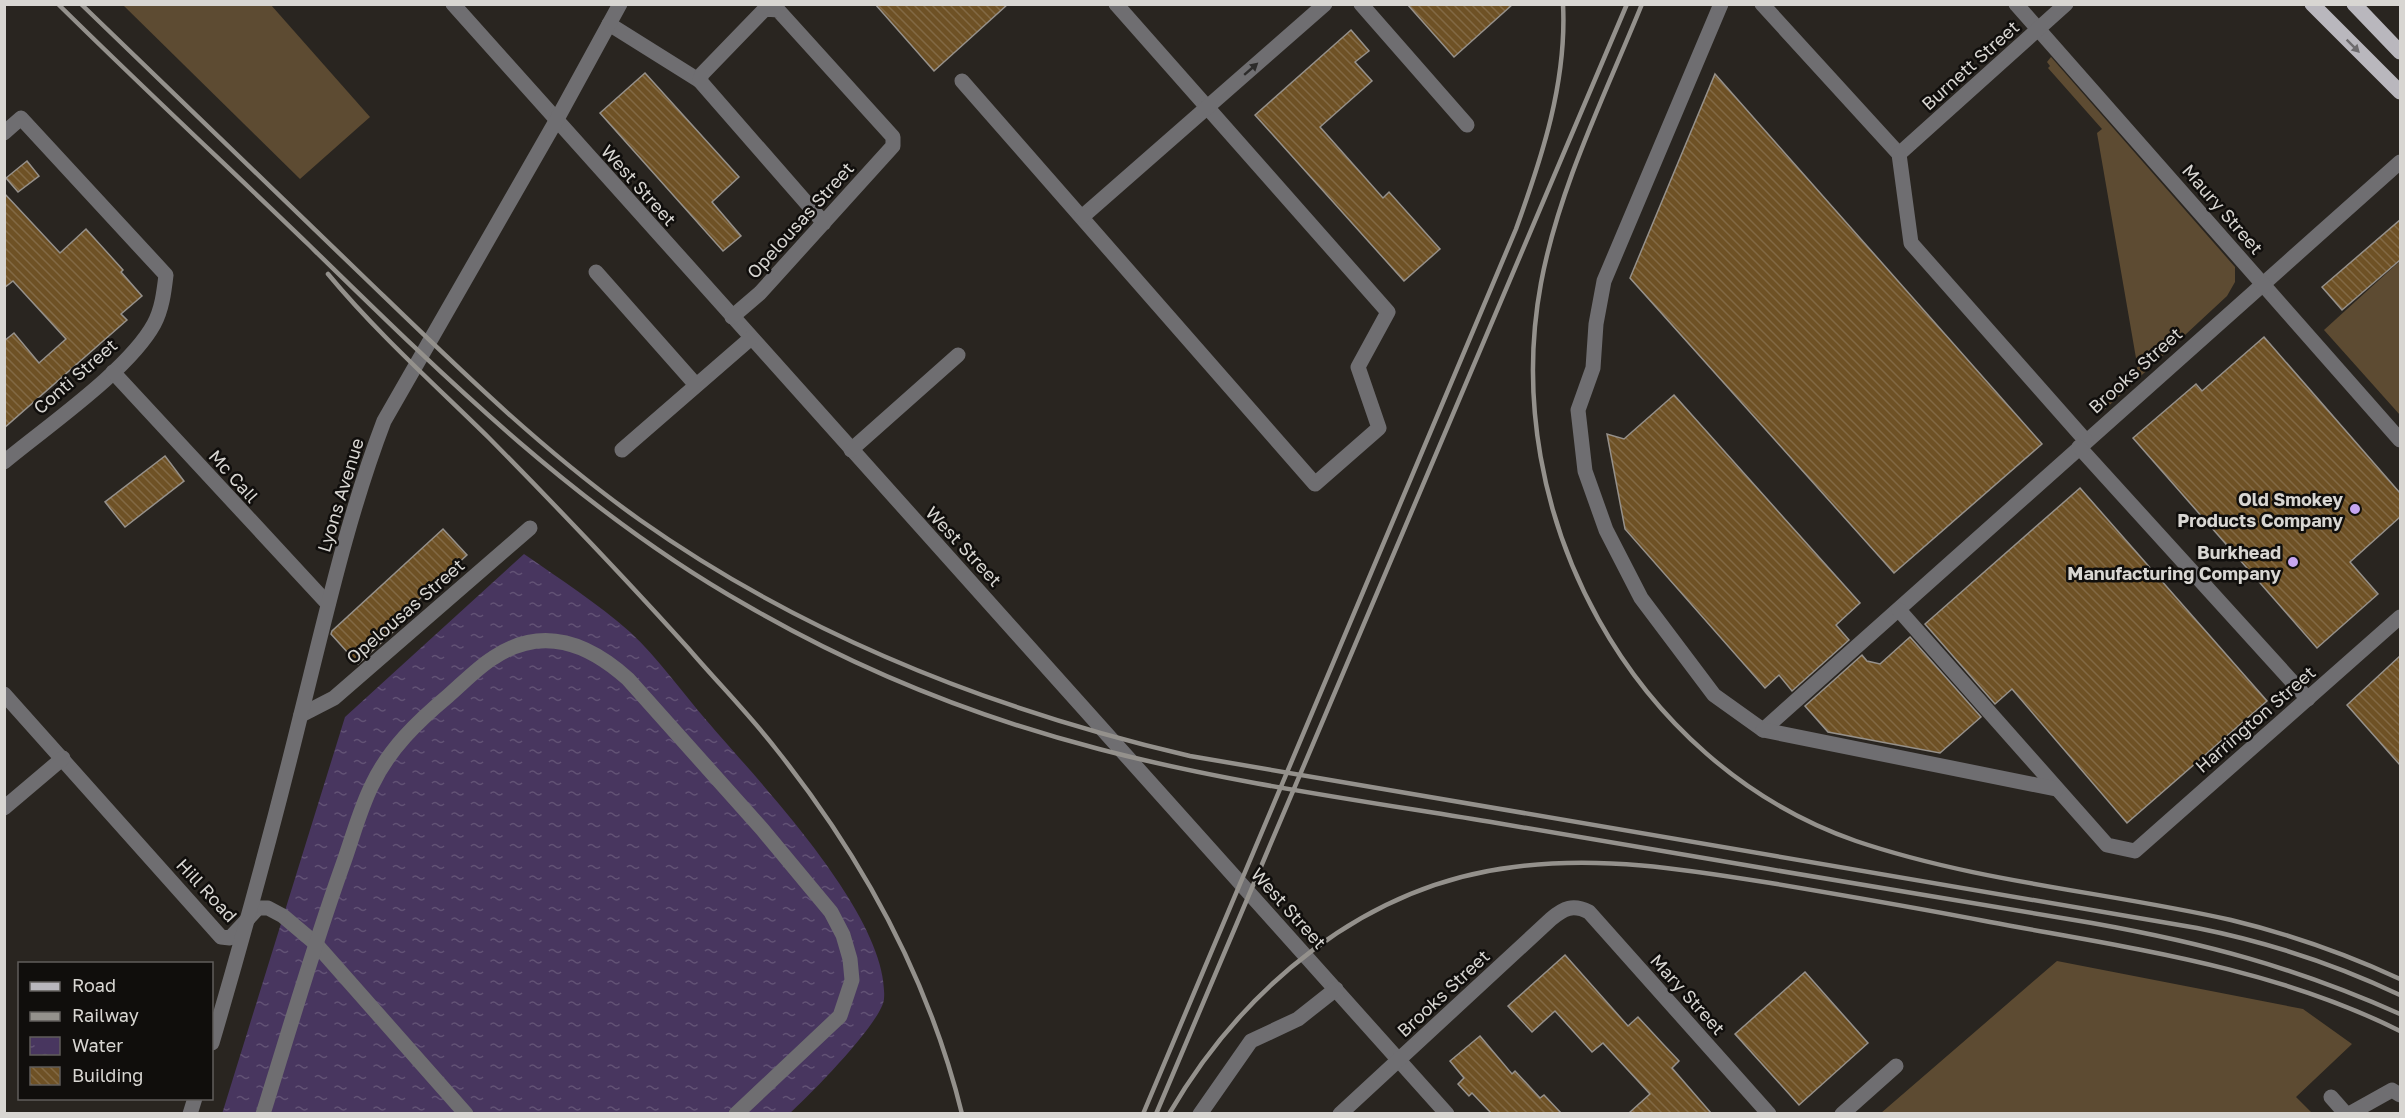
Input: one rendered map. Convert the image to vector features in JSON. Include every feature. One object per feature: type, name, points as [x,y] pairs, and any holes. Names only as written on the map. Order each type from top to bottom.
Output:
[{"type":"main road","points":[[2312,4],[2400,92]]},
{"type":"main road","points":[[2354,4],[2400,52]]},
{"type":"street","name":"West Street","points":[[453,4],[1447,1113]]},
{"type":"street","name":"Lyons Avenue","points":[[213,1039],[249,915],[328,604],[367,465],[384,421],[556,121],[620,4]]},
{"type":"street","points":[[962,81],[1315,484],[1379,428],[1359,367],[1388,312],[1116,4]]},
{"type":"street","points":[[1082,217],[1325,4]]},
{"type":"street","points":[[1360,4],[1467,125]]},
{"type":"street","points":[[1721,4],[1604,281],[1596,324],[1593,368],[1578,410],[1585,471],[1606,530],[1641,598],[1714,695],[1763,730],[2056,789]]},
{"type":"street","points":[[1762,4],[1899,154],[1911,243],[2082,444],[2308,699]]},
{"type":"street","name":"Maury Street","points":[[2016,4],[2400,440]]},
{"type":"street","name":"Burnett Street","points":[[1899,154],[2066,4]]},
{"type":"street","name":"Opelousas Street","points":[[700,81],[702,74],[765,9],[778,10],[893,137],[893,146],[760,293],[732,317]]},
{"type":"street","points":[[609,24],[700,81],[824,223]]},
{"type":"street","name":"Conti Street","points":[[4,133],[21,118],[166,275],[162,303],[154,325],[135,350],[113,372],[4,462]]},
{"type":"street","name":"Brooks Street","points":[[1763,730],[2400,162]]},
{"type":"street","points":[[596,272],[696,385]]},
{"type":"street","points":[[622,450],[751,338]]},
{"type":"street","points":[[851,450],[958,355]]},
{"type":"street","name":"Mc Call","points":[[113,372],[328,604]]},
{"type":"street","name":"Opelousas Street","points":[[301,715],[334,698],[530,528]]},
{"type":"street","points":[[1899,610],[2056,789]]},
{"type":"street","name":"Harrington Street","points":[[2056,789],[2107,845],[2135,850],[2400,617]]},
{"type":"street","points":[[263,1113],[315,943],[371,786],[389,756],[414,726],[492,658],[514,647],[543,641],[566,641],[608,660],[636,688],[770,839],[831,912],[843,935],[850,959],[852,980],[840,1016],[735,1113]]},
{"type":"street","name":"Hill Road","points":[[4,694],[221,937],[230,938],[249,915],[258,908],[268,908],[283,916],[315,943],[466,1113]]},
{"type":"street","points":[[4,808],[63,758]]},
{"type":"street","name":"Brooks Street","points":[[1340,1113],[1562,909],[1574,907]]},
{"type":"street","name":"Mary Street","points":[[1574,907],[1589,912],[1769,1113]]},
{"type":"street","points":[[1200,1113],[1251,1041],[1298,1019],[1336,989]]},
{"type":"street","points":[[1842,1113],[1896,1066]]},
{"type":"street","points":[[2331,1098],[2348,1113],[2392,1090],[2400,1095]]},
{"type":"shaded area","points":[[123,5],[271,5],[370,117],[300,179]]},
{"type":"shaded area","points":[[2051,57],[2235,267],[2235,282],[2227,296],[2102,412],[2096,405],[2141,364],[2136,358],[2097,133],[2102,129],[2048,68],[2050,66],[2047,62]]},
{"type":"shaded area","points":[[2400,261],[2400,415],[2324,330]]},
{"type":"shaded area","points":[[2057,961],[2303,1009],[2352,1044],[2296,1097],[2312,1113],[1881,1113]]},
{"type":"water","points":[[524,554],[605,611],[640,642],[817,852],[844,891],[866,930],[880,966],[884,999],[880,1010],[858,1041],[790,1113],[222,1114],[345,717]]},
{"type":"building","points":[[875,4],[1008,4],[934,71]]},
{"type":"building","points":[[1407,4],[1513,4],[1454,57]]},
{"type":"building","points":[[1351,30],[1369,51],[1355,62],[1372,81],[1320,127],[1383,198],[1389,192],[1440,249],[1404,281],[1255,115]]},
{"type":"building","points":[[645,73],[739,177],[712,202],[741,236],[723,251],[600,113]]},
{"type":"building","points":[[1715,74],[2042,444],[1894,573],[1630,278]]},
{"type":"building","points":[[27,161],[39,176],[18,192],[6,178]]},
{"type":"building","points":[[4,193],[60,253],[86,229],[123,270],[121,272],[142,296],[121,314],[127,320],[4,428],[4,341],[14,333],[39,363],[66,339],[13,281],[4,288]]},
{"type":"building","points":[[2400,220],[2400,260],[2342,310],[2322,287]]},
{"type":"building","points":[[2264,337],[2400,493],[2400,517],[2350,562],[2378,594],[2317,648],[2133,438],[2196,384],[2202,391]]},
{"type":"building","points":[[1674,395],[1860,603],[1836,625],[1849,640],[1792,691],[1779,675],[1765,688],[1625,529],[1607,434],[1624,439]]},
{"type":"building","points":[[165,456],[184,481],[125,527],[105,502]]},
{"type":"building","points":[[2080,488],[2267,701],[2127,823],[2012,689],[1995,704],[1925,624]]},
{"type":"building","points":[[443,529],[467,555],[402,615],[406,620],[358,664],[331,634],[332,631]]},
{"type":"building","points":[[1910,637],[1981,717],[1940,753],[1828,732],[1805,706],[1862,655],[1867,661],[1880,664]]},
{"type":"building","points":[[2400,656],[2400,765],[2347,705]]},
{"type":"building","points":[[1565,955],[1628,1026],[1638,1017],[1679,1061],[1672,1068],[1711,1113],[1629,1113],[1650,1094],[1603,1043],[1592,1052],[1555,1011],[1532,1032],[1508,1006]]},
{"type":"building","points":[[1805,972],[1868,1043],[1799,1105],[1735,1034]]},
{"type":"building","points":[[1480,1036],[1512,1074],[1515,1071],[1540,1098],[1544,1095],[1561,1113],[1491,1113],[1472,1093],[1469,1096],[1458,1084],[1464,1078],[1450,1061]]},
{"type":"railway","points":[[58,4],[463,393],[571,485],[627,528],[685,568],[746,605],[830,650],[917,689],[1053,736],[1197,772],[2092,923],[2173,939],[2286,970],[2361,997],[2400,1014]]},
{"type":"railway","points":[[81,4],[499,405],[603,493],[703,562],[768,600],[903,665],[1044,716],[1190,756],[2197,928],[2300,955],[2351,973],[2400,995]]},
{"type":"railway","points":[[1143,1114],[1516,229],[1551,119],[1561,62],[1563,4]]},
{"type":"railway","points":[[1156,1114],[1627,4]]},
{"type":"railway","points":[[1642,4],[1584,142],[1559,212],[1541,283],[1533,370],[1541,457],[1563,541],[1598,619],[1647,691],[1706,753],[1776,804],[1856,841],[1948,867],[1995,877],[2231,920],[2317,945],[2400,979]]},
{"type":"railway","points":[[328,274],[386,338],[489,438],[639,595],[755,723],[807,790],[864,876],[889,921],[931,1015],[962,1114]]},
{"type":"railway","points":[[1169,1114],[1199,1068],[1233,1024],[1271,985],[1313,950],[1359,920],[1408,895],[1459,878],[1514,867],[1547,864],[1613,863],[1712,874],[1884,902],[2147,951],[2251,975],[2302,991],[2352,1009],[2400,1031]]},
{"type":"place","name":"Old Smokey Products Company","points":[[2355,509]]},
{"type":"place","name":"Burkhead Manufacturing Company","points":[[2293,562]]}]
